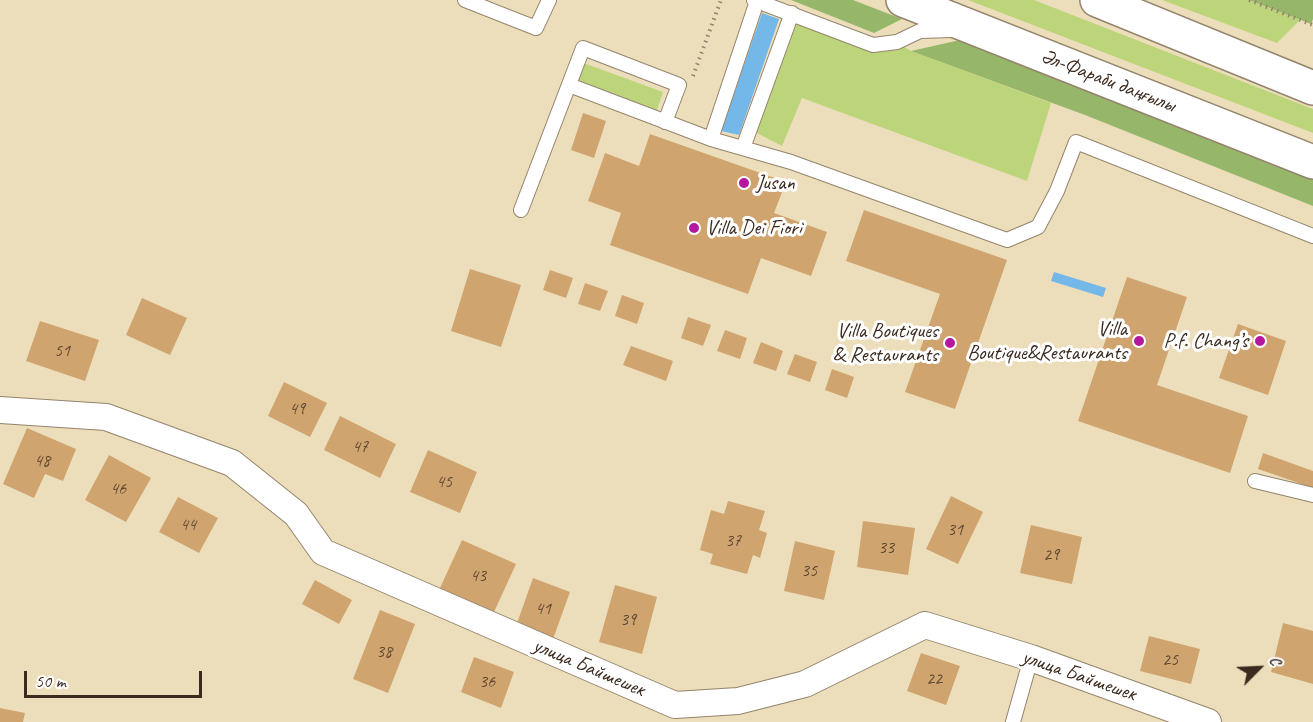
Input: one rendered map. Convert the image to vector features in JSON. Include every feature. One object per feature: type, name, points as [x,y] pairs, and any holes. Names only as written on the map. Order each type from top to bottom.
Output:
[{"type":"main road","name":"Әл-Фараби даңғылы","points":[[903,0],[1313,162]]},
{"type":"main road","points":[[1097,0],[1313,88]]},
{"type":"street","name":"улица Байшешек","points":[[0,410],[106,417],[232,463],[296,514],[323,552],[675,705],[738,701],[805,684],[925,625],[1031,658],[1208,722]]},
{"type":"lane","points":[[465,0],[536,28],[549,0]]},
{"type":"lane","points":[[711,139],[755,1],[873,45],[897,42],[920,31],[973,29]]},
{"type":"lane","points":[[743,148],[792,13]]},
{"type":"lane","points":[[521,210],[583,48],[679,85],[665,122]]},
{"type":"lane","points":[[569,85],[711,139],[791,162],[1007,240],[1038,227],[1057,191],[1076,142],[1313,236]]},
{"type":"lane","points":[[1255,481],[1313,495]]},
{"type":"lane","points":[[1013,722],[1031,658]]},
{"type":"path","points":[[690,86],[721,0]]},
{"type":"path","points":[[1249,0],[1313,25]]},
{"type":"green space","points":[[791,0],[853,0],[902,19],[874,33]]},
{"type":"green space","points":[[968,0],[1034,0],[1313,109],[1313,133]]},
{"type":"green space","points":[[1162,0],[1249,0],[1300,20],[1277,43]]},
{"type":"green space","points":[[1249,0],[1313,0],[1313,19],[1311,24]]},
{"type":"green space","points":[[792,13],[873,45],[897,42],[911,51],[1051,103],[1027,181],[802,98],[782,146],[749,129]]},
{"type":"green space","points":[[960,40],[1313,174],[1313,206],[1085,115],[911,51]]},
{"type":"green space","points":[[578,61],[663,92],[657,110],[572,78]]},
{"type":"water","points":[[762,13],[779,19],[739,135],[721,131]]},
{"type":"water","points":[[1054,272],[1106,288],[1103,297],[1051,281]]},
{"type":"building","points":[[583,113],[606,121],[594,158],[571,150]]},
{"type":"building","points":[[650,134],[786,182],[774,213],[827,232],[811,276],[761,258],[748,294],[610,245],[621,213],[588,201],[605,153],[639,166]]},
{"type":"building","name":"Villa Boutiques & Restaurants","points":[[864,210],[1007,260],[955,409],[905,392],[940,294],[846,261]]},
{"type":"building","points":[[470,269],[521,285],[501,347],[451,331]]},
{"type":"building","points":[[550,270],[573,278],[566,298],[543,290]]},
{"type":"building","name":"Villa Boutique&Restaurants","points":[[1127,277],[1187,297],[1157,385],[1248,416],[1230,473],[1078,421]]},
{"type":"building","points":[[585,283],[608,291],[600,311],[578,304]]},
{"type":"building","points":[[622,295],[644,303],[637,324],[615,316]]},
{"type":"building","points":[[142,298],[187,318],[170,355],[126,335]]},
{"type":"building","points":[[688,317],[711,325],[703,346],[681,338]]},
{"type":"building","points":[[40,321],[99,340],[85,381],[26,361]]},
{"type":"building","points":[[1238,324],[1286,341],[1268,395],[1219,378]]},
{"type":"building","points":[[725,330],[747,338],[740,359],[717,351]]},
{"type":"building","points":[[761,342],[783,351],[776,371],[753,363]]},
{"type":"building","points":[[631,346],[673,361],[666,381],[623,365]]},
{"type":"building","points":[[795,354],[817,362],[810,382],[787,374]]},
{"type":"building","points":[[832,369],[854,377],[847,398],[825,390]]},
{"type":"building","points":[[284,382],[327,403],[310,437],[268,416]]},
{"type":"building","points":[[340,416],[396,444],[380,478],[324,450]]},
{"type":"building","points":[[27,428],[76,449],[63,481],[45,474],[34,498],[3,484]]},
{"type":"building","points":[[428,450],[477,472],[460,513],[410,492]]},
{"type":"building","points":[[1263,453],[1313,471],[1313,488],[1258,469]]},
{"type":"building","points":[[109,455],[151,478],[126,522],[85,500]]},
{"type":"building","points":[[951,496],[983,512],[958,564],[926,549]]},
{"type":"building","points":[[178,497],[218,518],[199,553],[159,532]]},
{"type":"building","points":[[728,501],[765,511],[759,530],[767,533],[760,558],[753,555],[747,574],[710,564],[713,554],[700,550],[711,510],[724,514]]},
{"type":"building","points":[[863,521],[915,528],[908,575],[857,567]]},
{"type":"building","points":[[1031,525],[1082,537],[1072,584],[1020,573]]},
{"type":"building","points":[[462,540],[516,564],[494,612],[440,588]]},
{"type":"building","points":[[795,541],[835,551],[824,600],[784,591]]},
{"type":"building","points":[[533,578],[570,592],[553,639],[516,626]]},
{"type":"building","points":[[315,580],[352,600],[339,624],[302,604]]},
{"type":"building","points":[[615,585],[657,597],[642,654],[599,642]]},
{"type":"building","points":[[380,610],[415,624],[388,693],[353,679]]},
{"type":"building","points":[[1283,623],[1313,631],[1313,684],[1271,672]]},
{"type":"building","points":[[1149,636],[1200,649],[1191,684],[1140,671]]},
{"type":"building","points":[[921,653],[960,666],[946,705],[907,691]]},
{"type":"building","points":[[474,657],[514,672],[501,708],[461,692]]},
{"type":"building","points":[[0,708],[25,713],[23,722],[0,722]]},
{"type":"place","name":"Jusan","points":[[744,183]]},
{"type":"place","name":"Villa Dei Fiori","points":[[694,228]]},
{"type":"place","name":"Villa Boutique&Restaurants","points":[[1139,341]]},
{"type":"place","name":"P.f. Chang’s","points":[[1260,341]]},
{"type":"place","name":"Villa Boutiques & Restaurants","points":[[950,343]]}]
